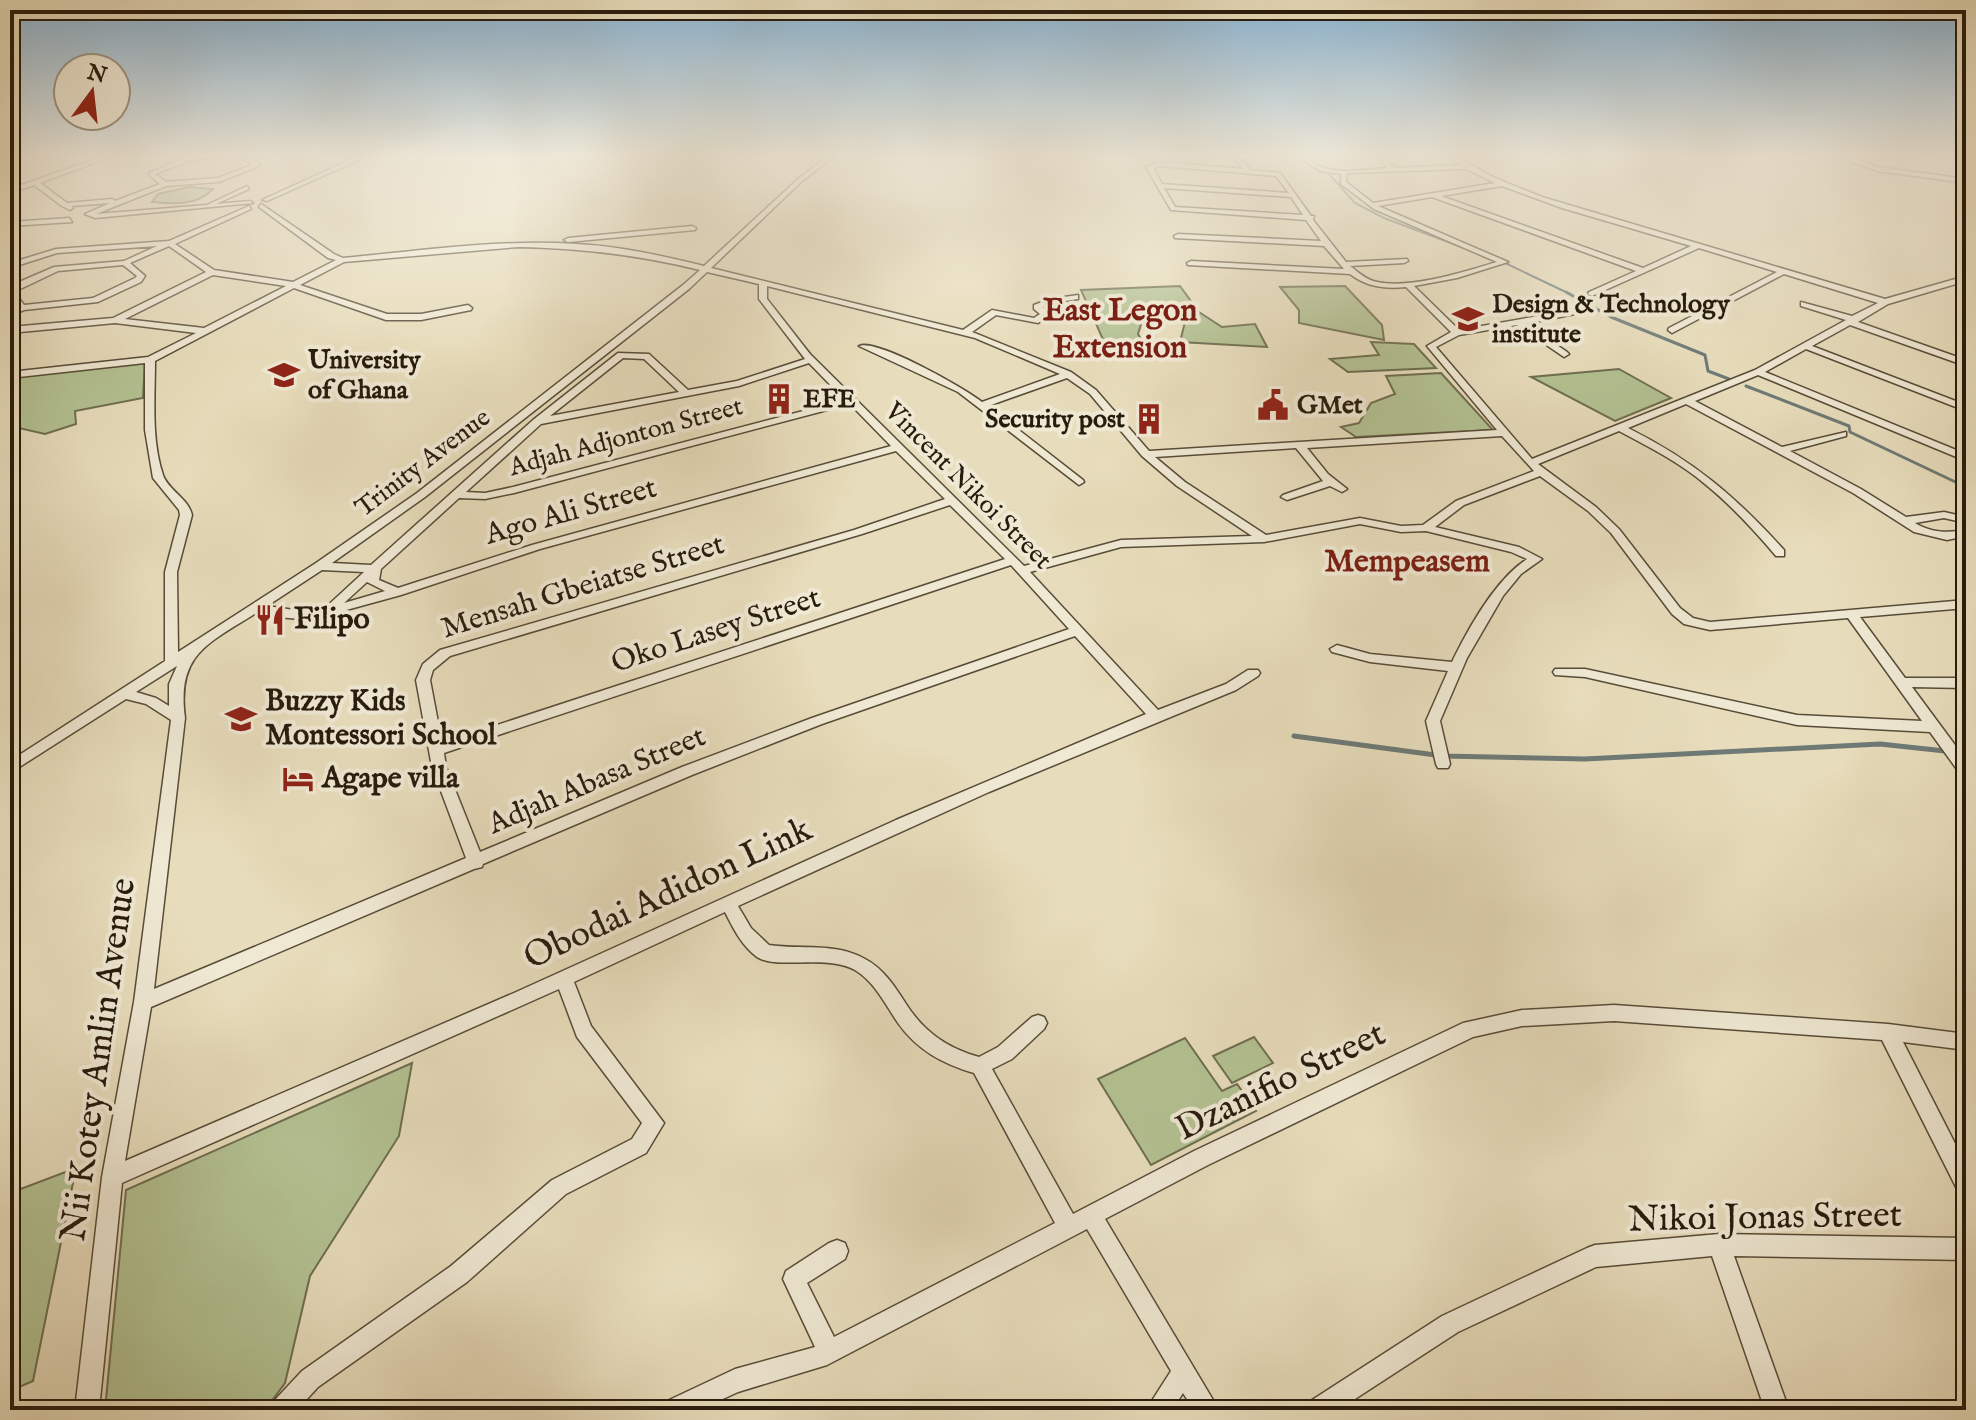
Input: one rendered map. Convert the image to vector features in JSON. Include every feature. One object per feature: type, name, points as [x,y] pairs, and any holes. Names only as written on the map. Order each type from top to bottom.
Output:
[{"type":"street","points":[[10,224],[41,221]]},
{"type":"street","points":[[22,308],[11,290],[32,278],[57,269],[125,263],[220,221]]},
{"type":"street","points":[[281,221],[331,256],[342,260]]},
{"type":"street","name":"Trinity Avenue","points":[[10,768],[320,566],[628,346],[757,221]]},
{"type":"street","points":[[1313,221],[1345,264],[1368,282],[1407,284],[1458,276],[1501,263],[1408,221]]},
{"type":"street","points":[[1505,221],[1641,270]]},
{"type":"street","points":[[1620,221],[1885,302]]},
{"type":"street","points":[[10,375],[150,360],[342,260],[548,244],[692,228]]},
{"type":"street","points":[[1178,236],[1328,244]]},
{"type":"street","points":[[10,266],[49,252],[169,243],[212,272],[293,285],[386,317],[421,317],[468,308]]},
{"type":"street","points":[[548,244],[670,260],[966,332],[1068,374],[1093,392],[1146,454],[1181,484],[1264,539]]},
{"type":"street","points":[[1592,294],[1698,246]]},
{"type":"street","points":[[1345,264],[1404,261]]},
{"type":"street","points":[[10,313],[22,308],[86,302],[102,297],[141,278],[125,263]]},
{"type":"street","points":[[1191,263],[1354,272]]},
{"type":"street","points":[[1672,330],[1784,271]]},
{"type":"street","points":[[115,320],[212,272]]},
{"type":"street","points":[[10,276],[32,278]]},
{"type":"street","points":[[1426,528],[1460,503],[1758,372],[1885,302],[1966,278]]},
{"type":"street","name":"Vincent Nikoi Street","points":[[763,282],[763,299],[769,309],[811,360],[1017,566],[1156,716]]},
{"type":"street","points":[[1407,284],[1457,333]]},
{"type":"street","points":[[966,332],[995,312],[1035,321],[1046,314],[1037,307],[1050,301],[1075,297]]},
{"type":"street","points":[[1804,304],[1966,363]]},
{"type":"street","points":[[1590,310],[1457,333],[1434,343],[1433,350],[1535,468],[1603,518],[1676,611],[1689,621],[1710,626],[1966,604]]},
{"type":"street","points":[[10,330],[115,320],[206,331]]},
{"type":"street","points":[[1518,322],[1564,354]]},
{"type":"street","points":[[328,611],[537,422],[628,346],[646,356],[684,391]]},
{"type":"street","points":[[863,346],[932,374],[983,405],[1079,482]]},
{"type":"street","points":[[1805,346],[1966,408]]},
{"type":"street","points":[[1952,358],[1966,353]]},
{"type":"street","points":[[150,360],[150,430],[158,478],[185,509],[186,515],[171,572],[172,661]]},
{"type":"street","points":[[537,422],[684,391],[739,383],[811,360]]},
{"type":"street","points":[[1758,372],[1966,458]]},
{"type":"street","points":[[983,405],[1068,374]]},
{"type":"street","name":"Adjah Adjonton Street","points":[[457,495],[485,496],[514,490],[852,401]]},
{"type":"street","points":[[1688,401],[1934,535],[1947,537],[1966,533]]},
{"type":"street","points":[[1623,429],[1675,455],[1706,476],[1747,515],[1780,553]]},
{"type":"street","points":[[1146,454],[1506,433]]},
{"type":"street","points":[[1781,450],[1842,434]]},
{"type":"street","points":[[1300,446],[1330,482],[1342,489]]},
{"type":"street","name":"Ago Ali Street","points":[[258,607],[277,613],[301,615],[328,611],[536,547],[898,447]]},
{"type":"street","points":[[1287,497],[1330,482]]},
{"type":"street","name":"Mensah Gbeiatse Street","points":[[476,863],[439,767],[423,680],[429,666],[445,653],[858,532],[953,500]]},
{"type":"street","points":[[1905,521],[1944,515],[1966,520]]},
{"type":"street","name":"Oko Lasey Street","points":[[436,750],[1017,566],[1121,544],[1264,539],[1360,521],[1401,529],[1426,528],[1515,549],[1536,559],[1517,571],[1498,594],[1456,667]]},
{"type":"street","points":[[320,566],[375,569]]},
{"type":"street","points":[[375,569],[373,582],[397,592]]},
{"type":"street","points":[[1853,616],[1962,766]]},
{"type":"street","name":"Adjah Abasa Street","points":[[143,1002],[687,771],[817,721],[1079,630]]},
{"type":"street","name":"Nii Kotey Amlin Avenue","points":[[87,1410],[112,1177],[143,1002],[178,718],[174,689],[177,674],[198,644]]},
{"type":"street","points":[[1337,649],[1370,658],[1456,667],[1433,721],[1440,756]]},
{"type":"street","points":[[1560,672],[1585,673],[1797,720],[1936,730]]},
{"type":"street","name":"Obodai Adidon Link","points":[[112,1177],[564,978],[923,812],[1231,687],[1253,673]]},
{"type":"street","points":[[1901,682],[1966,683]]},
{"type":"street","points":[[124,694],[151,701],[178,718]]},
{"type":"street","points":[[728,903],[745,933],[764,952],[842,956],[861,965],[883,983],[912,1027],[933,1048],[947,1056],[980,1066],[1005,1053],[1038,1023]]},
{"type":"street","points":[[281,1410],[310,1379],[459,1274],[559,1187],[639,1146],[653,1128],[654,1123],[584,1031],[564,978]]},
{"type":"street","name":"Dzanifio Street","points":[[673,1410],[735,1381],[829,1352],[1201,1158],[1470,1029],[1522,1018],[1614,1013],[1888,1032],[1966,1042]]},
{"type":"street","points":[[1888,1032],[1966,1186]]},
{"type":"street","points":[[980,1066],[1069,1228]]},
{"type":"street","points":[[1091,1216],[1207,1410]]},
{"type":"street","points":[[1719,1245],[1777,1410]]},
{"type":"street","name":"Nikoi Jonas Street","points":[[1317,1410],[1450,1324],[1595,1256],[1719,1245],[1966,1249]]},
{"type":"street","points":[[829,1352],[794,1279],[837,1251]]},
{"type":"street","points":[[1158,1410],[1183,1373]]},
{"type":"green space","points":[[1180,286],[1199,312],[1222,327],[1255,324],[1267,347],[1180,342],[1185,322],[1143,318],[1138,334],[1142,341],[1105,344],[1081,290]]},
{"type":"green space","points":[[1345,286],[1382,325],[1384,340],[1299,323],[1299,310],[1280,287]]},
{"type":"green space","points":[[1371,342],[1414,344],[1436,368],[1348,372],[1330,359],[1379,355]]},
{"type":"green space","points":[[145,362],[143,398],[75,411],[76,424],[45,434],[10,426],[10,377]]},
{"type":"green space","points":[[1619,369],[1671,398],[1615,421],[1531,377]]},
{"type":"green space","points":[[1441,373],[1493,430],[1356,437],[1341,427],[1359,423],[1371,403],[1395,394],[1386,376]]},
{"type":"green space","points":[[1254,1037],[1273,1063],[1232,1083],[1213,1056]]},
{"type":"green space","points":[[1185,1038],[1222,1091],[1237,1084],[1256,1111],[1151,1165],[1098,1079]]},
{"type":"green space","points":[[412,1063],[399,1136],[310,1276],[285,1383],[265,1410],[105,1410],[126,1190]]},
{"type":"green space","points":[[76,1168],[33,1381],[10,1391],[10,1193]]},
{"type":"waterway","points":[[1393,221],[1472,251]]},
{"type":"waterway","points":[[1503,262],[1567,293]]},
{"type":"waterway","points":[[1567,293],[1611,317],[1705,355],[1708,371],[1729,379]]},
{"type":"waterway","points":[[1746,386],[1849,426],[1850,432],[1966,487]]},
{"type":"waterway","points":[[1294,736],[1443,756],[1585,759],[1880,744],[1945,751]]},
{"type":"place","name":"Design & Technology institute","points":[[1468,319]]},
{"type":"place","name":"University of Ghana","points":[[284,375]]},
{"type":"place","name":"EFE","points":[[779,399]]},
{"type":"place","name":"GMet","points":[[1273,405]]},
{"type":"place","name":"Security post","points":[[1149,419]]},
{"type":"place","name":"Filipo","points":[[270,620]]},
{"type":"place","name":"Buzzy Kids Montessori School","points":[[241,719]]},
{"type":"place","name":"Agape villa","points":[[298,779]]},
{"type":"district","name":"East Legon Extension","points":[[1120,330]]},
{"type":"district","name":"Mempeasem","points":[[1407,562]]}]
